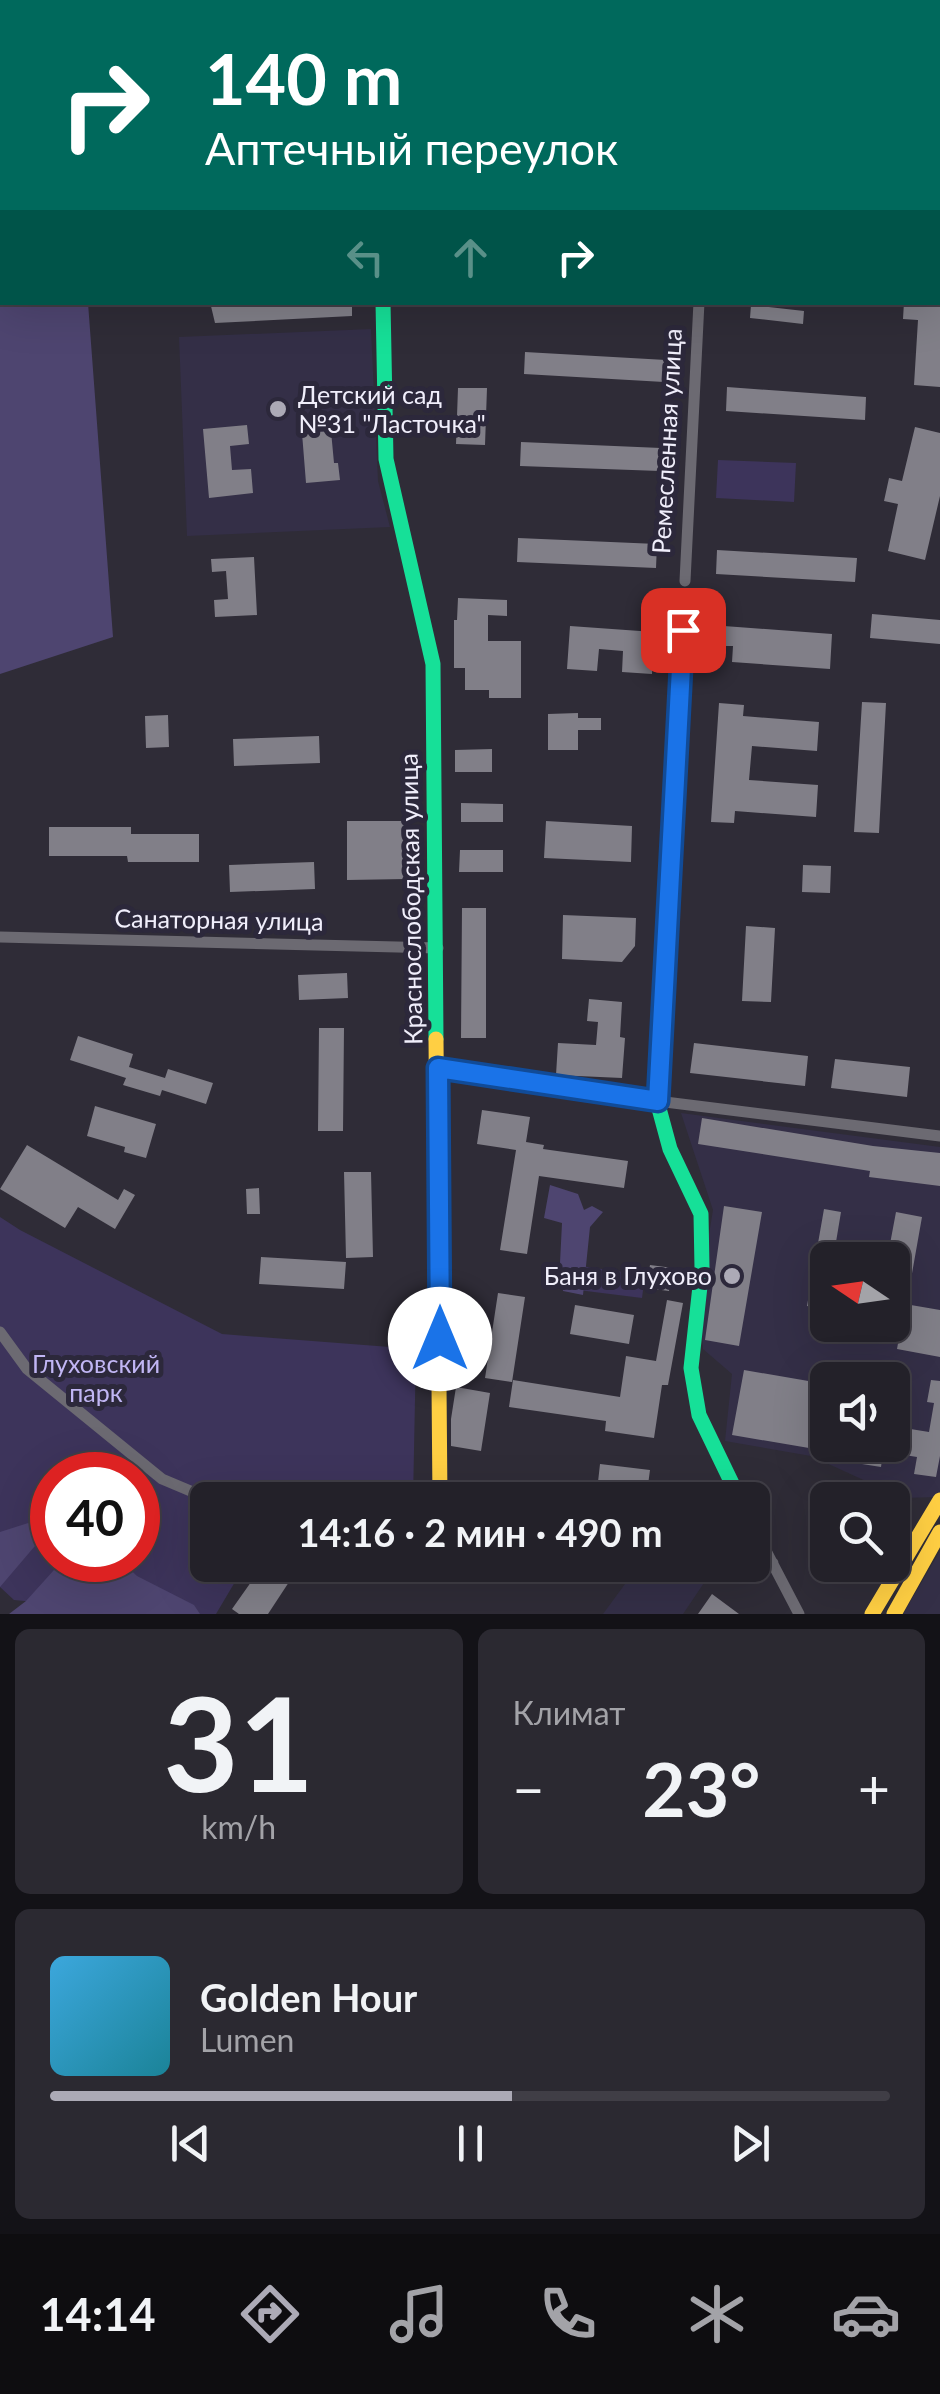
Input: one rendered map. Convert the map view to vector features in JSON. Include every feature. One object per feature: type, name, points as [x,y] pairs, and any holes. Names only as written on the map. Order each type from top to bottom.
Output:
[{"type":"street","name":"Краснослободская улица","points":[[384,305],[386,459],[434,664],[440,1482]]},
{"type":"street","name":"Ремесленная улица","points":[[685,581],[700,305]]},
{"type":"street","points":[[683,630],[658,1101],[670,1149],[701,1214],[702,1268],[691,1368],[698,1415],[731,1482]]},
{"type":"street","name":"Санаторная улица","points":[[0,938],[438,948]]},
{"type":"street","points":[[438,1068],[658,1101],[940,1136]]},
{"type":"street","points":[[0,1332],[27,1369],[162,1479],[190,1492]]},
{"type":"street","points":[[872,1614],[940,1500]]},
{"type":"street","points":[[894,1614],[940,1532]]},
{"type":"street","points":[[770,1556],[799,1614]]},
{"type":"street","points":[[770,1563],[774,1563]]},
{"type":"shaded area","points":[[0,305],[88,305],[113,637],[0,674]]},
{"type":"shaded area","name":"Детский сад №31 \"Ласточка\"","points":[[371,329],[378,481],[390,527],[187,536],[179,337]]},
{"type":"shaded area","points":[[681,1113],[940,1147],[937,1497],[910,1498],[910,1482],[868,1482],[824,1462],[910,1462],[910,1362],[810,1362],[810,1456],[725,1441],[732,1374],[703,1349],[699,1295],[713,1210]]},
{"type":"shaded area","points":[[550,1185],[578,1194],[584,1210],[592,1206],[603,1212],[590,1227],[583,1295],[563,1291],[562,1223],[544,1218]]},
{"type":"shaded area","points":[[30,1522],[30,1552],[0,1587],[0,1532]]},
{"type":"shaded area","points":[[940,1551],[940,1614],[903,1614]]},
{"type":"shaded area","points":[[43,1582],[149,1582],[194,1605],[200,1614],[9,1614]]},
{"type":"shaded area","points":[[627,1582],[705,1582],[683,1614],[603,1614]]},
{"type":"green space","points":[[718,460],[796,463],[794,502],[716,498]]},
{"type":"green space","name":"Глуховский парк","points":[[0,1217],[222,1334],[416,1349],[413,1482],[190,1482],[190,1582],[235,1582],[216,1614],[162,1614],[14,1600],[0,1587]]},
{"type":"green space","points":[[573,1265],[645,1275],[642,1298],[570,1289]]},
{"type":"building","points":[[211,305],[352,305],[352,316],[215,323]]},
{"type":"building","points":[[751,305],[804,311],[803,324],[750,318]]},
{"type":"building","points":[[904,305],[940,305],[940,387],[914,385],[918,320],[903,319]]},
{"type":"building","points":[[525,352],[666,360],[664,382],[524,374]]},
{"type":"building","points":[[727,387],[866,397],[865,420],[726,411]]},
{"type":"building","points":[[458,388],[487,388],[485,445],[456,444]]},
{"type":"building","points":[[247,425],[249,444],[230,446],[232,470],[251,469],[253,493],[209,498],[203,429]]},
{"type":"building","points":[[915,427],[940,433],[940,496],[925,560],[888,551],[898,504],[884,501],[889,478],[902,481]]},
{"type":"building","points":[[331,431],[340,480],[306,483],[302,433]]},
{"type":"building","points":[[521,442],[661,448],[660,471],[520,466]]},
{"type":"building","points":[[518,538],[657,544],[656,568],[517,562]]},
{"type":"building","points":[[717,550],[857,558],[855,582],[716,574]]},
{"type":"building","points":[[254,557],[257,615],[215,617],[214,600],[228,599],[226,571],[212,572],[211,559]]},
{"type":"building","points":[[458,598],[507,600],[507,616],[488,615],[488,641],[521,641],[521,698],[489,698],[489,690],[465,690],[465,668],[454,668]]},
{"type":"building","points":[[872,614],[940,620],[940,644],[870,638]]},
{"type":"building","points":[[570,626],[654,632],[652,674],[622,672],[623,651],[599,649],[597,671],[567,669]]},
{"type":"building","points":[[724,626],[832,634],[830,669],[732,662],[733,646],[723,646]]},
{"type":"building","points":[[862,702],[886,703],[879,833],[854,832]]},
{"type":"building","points":[[719,703],[744,705],[743,716],[819,722],[817,751],[752,746],[749,780],[818,785],[816,817],[735,811],[734,823],[711,822]]},
{"type":"building","points":[[578,713],[578,718],[601,718],[601,730],[578,730],[578,750],[548,750],[548,714]]},
{"type":"building","points":[[168,715],[169,747],[146,748],[145,716]]},
{"type":"building","points":[[319,736],[320,763],[234,766],[233,739]]},
{"type":"building","points":[[492,749],[492,772],[455,772],[455,750]]},
{"type":"building","points":[[461,803],[503,804],[503,822],[461,822]]},
{"type":"building","points":[[347,821],[407,821],[407,879],[347,880]]},
{"type":"building","points":[[546,821],[632,826],[631,862],[544,858]]},
{"type":"building","points":[[49,827],[131,827],[131,834],[199,834],[199,862],[128,862],[127,856],[49,856]]},
{"type":"building","points":[[460,850],[503,850],[503,872],[459,872]]},
{"type":"building","points":[[314,862],[315,889],[230,892],[229,865]]},
{"type":"building","points":[[803,865],[831,866],[830,893],[802,892]]},
{"type":"building","points":[[462,908],[486,908],[486,1038],[461,1038]]},
{"type":"building","points":[[563,915],[636,918],[635,946],[622,962],[562,959]]},
{"type":"building","points":[[746,926],[775,928],[771,1002],[742,1001]]},
{"type":"building","points":[[347,973],[348,998],[299,1000],[298,975]]},
{"type":"building","points":[[589,999],[622,1002],[622,1078],[556,1075],[558,1043],[596,1045],[598,1022],[587,1021]]},
{"type":"building","points":[[319,1028],[344,1028],[343,1131],[318,1131]]},
{"type":"building","points":[[78,1036],[133,1054],[129,1067],[165,1078],[168,1069],[213,1083],[206,1104],[162,1090],[160,1096],[123,1085],[126,1078],[70,1060]]},
{"type":"building","points":[[694,1043],[808,1056],[805,1086],[690,1073]]},
{"type":"building","points":[[835,1059],[910,1067],[907,1097],[831,1088]]},
{"type":"building","points":[[95,1106],[156,1124],[146,1158],[87,1136]]},
{"type":"building","points":[[482,1110],[530,1117],[526,1142],[544,1145],[543,1149],[628,1161],[624,1188],[539,1176],[527,1254],[500,1250],[516,1150],[477,1144]]},
{"type":"building","points":[[702,1118],[940,1153],[940,1186],[869,1177],[870,1171],[698,1144]]},
{"type":"building","points":[[27,1145],[118,1200],[124,1189],[135,1195],[115,1229],[78,1207],[65,1228],[0,1189]]},
{"type":"building","points":[[344,1172],[371,1172],[373,1257],[346,1258]]},
{"type":"building","points":[[259,1188],[260,1214],[247,1214],[246,1189]]},
{"type":"building","name":"Баня в Глухово","points":[[724,1206],[762,1212],[739,1346],[705,1340]]},
{"type":"building","points":[[824,1209],[841,1212],[836,1242],[818,1242]]},
{"type":"building","points":[[896,1212],[922,1217],[910,1285],[910,1242],[890,1242]]},
{"type":"building","points":[[261,1257],[346,1262],[344,1289],[259,1284]]},
{"type":"building","points":[[650,1265],[673,1268],[669,1291],[646,1288]]},
{"type":"building","points":[[498,1293],[525,1297],[512,1382],[485,1378]]},
{"type":"building","points":[[667,1300],[683,1303],[668,1385],[662,1385],[654,1438],[605,1431],[606,1421],[509,1407],[513,1380],[620,1397],[626,1356],[656,1361]]},
{"type":"building","points":[[575,1305],[634,1315],[629,1344],[570,1334]]},
{"type":"building","points":[[910,1305],[940,1310],[940,1357],[897,1349],[898,1342],[910,1342]]},
{"type":"building","points":[[744,1370],[810,1381],[809,1448],[732,1435]]},
{"type":"building","points":[[931,1380],[940,1381],[940,1456],[936,1477],[914,1474],[917,1457],[910,1456],[910,1429],[929,1432],[934,1403],[927,1402]]},
{"type":"building","points":[[456,1387],[490,1393],[481,1451],[451,1446]]},
{"type":"building","points":[[862,1462],[882,1462],[881,1467]]},
{"type":"building","points":[[600,1464],[650,1470],[648,1482],[598,1482]]},
{"type":"building","points":[[251,1582],[289,1582],[268,1614],[239,1614],[232,1609]]},
{"type":"building","points":[[712,1594],[739,1614],[698,1614]]},
{"type":"traffic: fast","points":[[383,305],[386,459],[433,664],[436,1039]]},
{"type":"traffic: fast","points":[[683,630],[657,1101],[670,1149],[701,1214],[702,1268],[691,1368],[699,1415],[731,1482]]},
{"type":"traffic: slow","points":[[436,1039],[440,1482]]},
{"type":"traffic: slow","points":[[872,1614],[940,1500]]},
{"type":"traffic: slow","points":[[894,1614],[940,1532]]},
{"type":"place","name":"Детский сад №31 \"Ласточка\"","points":[[278,409]]},
{"type":"place","name":"Баня в Глухово","points":[[732,1276]]},
{"type":"route","points":[[440,1339],[438,1068],[658,1101],[683,630]]}]
